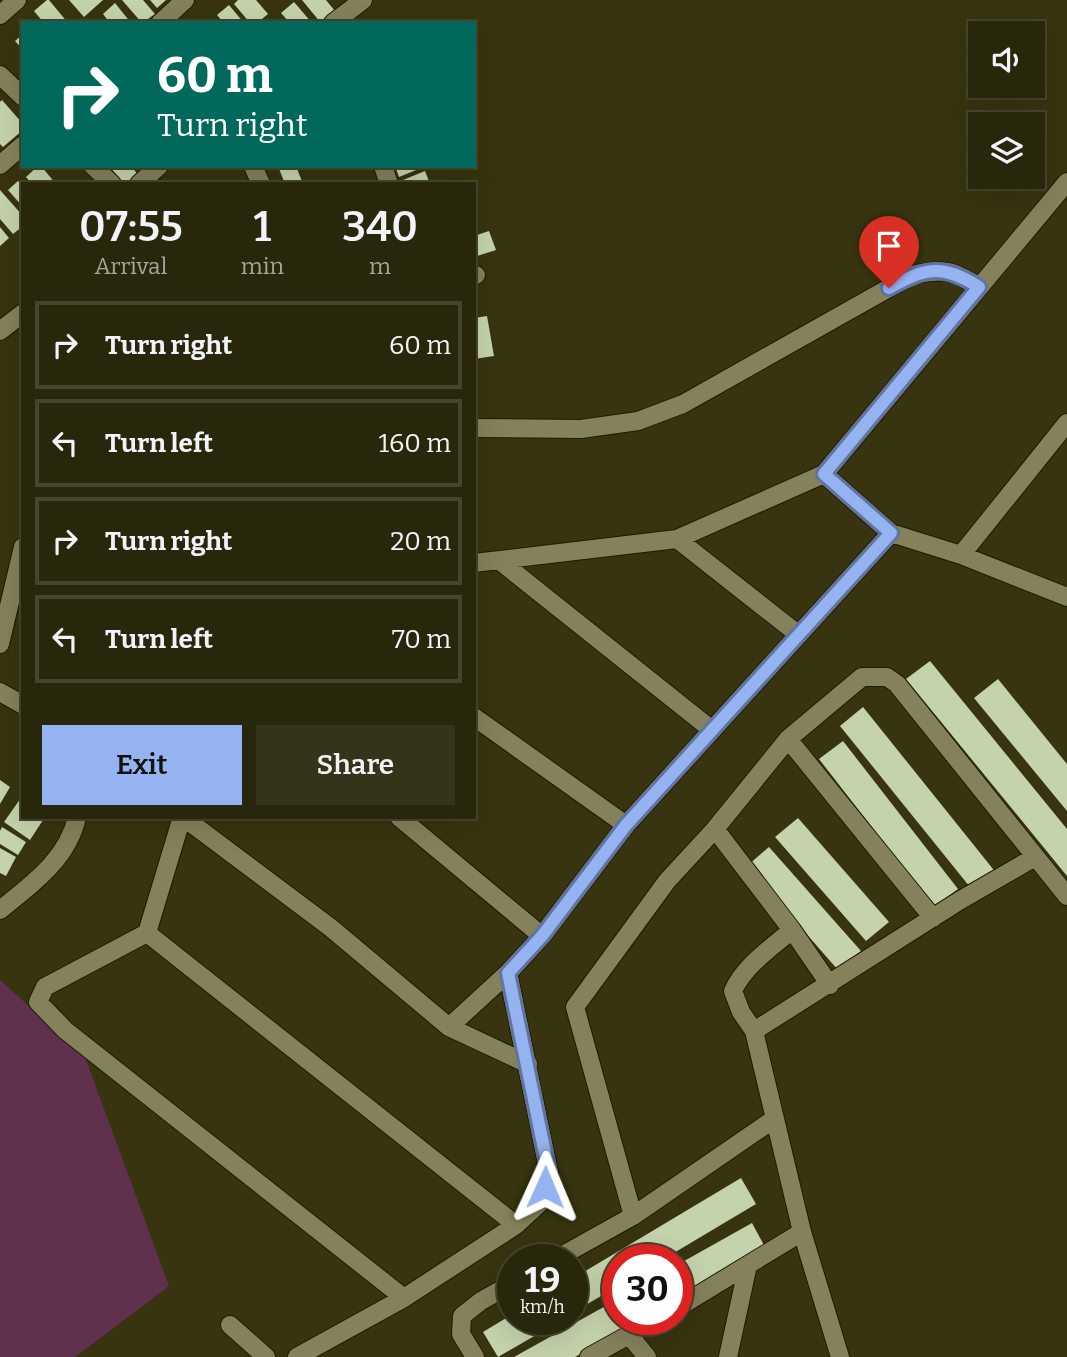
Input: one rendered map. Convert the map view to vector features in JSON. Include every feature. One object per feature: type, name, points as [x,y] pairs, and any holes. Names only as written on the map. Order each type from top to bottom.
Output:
[{"type":"street","points":[[0,15],[17,0]]},
{"type":"street","points":[[162,21],[185,0]]},
{"type":"street","points":[[335,21],[363,0]]},
{"type":"street","points":[[0,75],[21,95]]},
{"type":"street","points":[[0,165],[21,147]]},
{"type":"street","points":[[95,168],[110,182]]},
{"type":"street","points":[[141,182],[157,168]]},
{"type":"street","points":[[476,563],[677,539],[824,474],[1067,181]]},
{"type":"street","points":[[476,428],[581,429],[638,421],[683,404],[912,275],[940,270],[960,275],[979,287]]},
{"type":"street","points":[[0,331],[21,315]]},
{"type":"street","points":[[961,555],[1067,423]]},
{"type":"street","points":[[824,474],[891,533],[961,555],[1067,597]]},
{"type":"street","points":[[449,1027],[508,973],[542,936],[626,825],[891,533]]},
{"type":"street","points":[[677,539],[799,635]]},
{"type":"street","points":[[0,643],[21,555]]},
{"type":"street","points":[[500,562],[712,730]]},
{"type":"street","points":[[633,1216],[575,1007],[667,881],[715,829],[788,739],[862,677],[887,677],[897,684],[1067,899]]},
{"type":"street","points":[[0,692],[21,704]]},
{"type":"street","points":[[476,718],[626,825]]},
{"type":"street","points":[[788,739],[933,918]]},
{"type":"street","points":[[0,910],[37,880],[60,855],[77,819]]},
{"type":"street","points":[[182,819],[147,933],[45,987],[38,1002],[65,1030],[404,1298]]},
{"type":"street","points":[[186,819],[331,928],[449,1027],[528,1064]]},
{"type":"street","points":[[400,819],[542,936]]},
{"type":"street","points":[[715,829],[830,985]]},
{"type":"street","points":[[754,1031],[1035,857]]},
{"type":"street","points":[[792,930],[738,979],[733,991],[741,1012],[754,1031],[802,1232],[840,1357]]},
{"type":"street","points":[[147,933],[516,1225]]},
{"type":"street","points":[[298,1357],[404,1298],[516,1225],[541,1202],[549,1173],[508,973]]},
{"type":"street","points":[[583,1244],[633,1216],[774,1119]]},
{"type":"street","points":[[693,1298],[802,1232]]},
{"type":"street","points":[[728,1357],[748,1265]]},
{"type":"street","points":[[475,1357],[461,1334],[462,1316],[497,1292]]},
{"type":"street","points":[[230,1325],[267,1357]]},
{"type":"street","points":[[589,1357],[629,1335],[647,1357]]},
{"type":"shaded area","points":[[0,980],[85,1057],[169,1286],[75,1357],[0,1357]]},
{"type":"building","points":[[49,0],[66,21],[42,21],[34,11]]},
{"type":"building","points":[[69,0],[103,0],[84,17]]},
{"type":"building","points":[[122,0],[143,0],[155,14],[140,21]]},
{"type":"building","points":[[150,0],[166,0],[157,8]]},
{"type":"building","points":[[238,0],[256,0],[268,14],[259,21],[248,21],[234,4]]},
{"type":"building","points":[[302,0],[326,0],[335,11],[323,21],[319,21]]},
{"type":"building","points":[[294,2],[310,21],[288,21],[281,13]]},
{"type":"building","points":[[115,3],[129,21],[108,21],[103,14]]},
{"type":"building","points":[[229,5],[242,21],[222,21],[217,15]]},
{"type":"building","points":[[21,36],[21,48],[15,41]]},
{"type":"building","points":[[2,100],[21,122],[21,132],[3,147],[0,144]]},
{"type":"building","points":[[36,168],[43,168],[54,182],[30,182],[26,177]]},
{"type":"building","points":[[111,168],[133,168],[139,176],[132,182],[122,182]]},
{"type":"building","points":[[279,168],[297,168],[302,182],[284,182]]},
{"type":"building","points":[[396,168],[421,168],[399,177]]},
{"type":"building","points":[[425,171],[429,182],[404,182]]},
{"type":"building","points":[[18,181],[21,184],[21,205],[8,190]]},
{"type":"building","points":[[0,190],[21,214],[21,228],[13,234],[0,219]]},
{"type":"building","points":[[0,227],[9,238],[0,246]]},
{"type":"building","points":[[489,231],[496,250],[476,256],[476,235]]},
{"type":"building","points":[[487,316],[494,356],[476,359],[476,318]]},
{"type":"building","points":[[930,661],[1067,829],[1067,876],[906,679]]},
{"type":"building","points":[[998,679],[1067,764],[1067,811],[974,698]]},
{"type":"building","points":[[863,707],[997,874],[974,892],[840,726]]},
{"type":"building","points":[[843,741],[958,889],[934,907],[819,759]]},
{"type":"building","points":[[0,780],[10,787],[0,804]]},
{"type":"building","points":[[21,798],[21,819],[44,819],[30,840],[4,822]]},
{"type":"building","points":[[798,818],[889,922],[866,941],[775,837]]},
{"type":"building","points":[[2,827],[26,842],[18,855],[0,844]]},
{"type":"building","points":[[769,847],[861,951],[838,970],[747,866]]},
{"type":"building","points":[[0,848],[16,857],[6,876],[0,873]]},
{"type":"building","points":[[741,1178],[756,1204],[689,1244],[631,1244]]},
{"type":"building","points":[[752,1223],[766,1249],[693,1290],[693,1256]]},
{"type":"building","points":[[602,1261],[602,1295],[588,1304],[588,1269]]},
{"type":"building","points":[[602,1308],[602,1335],[614,1335],[575,1357],[514,1357],[553,1335],[588,1335],[588,1316]]},
{"type":"building","points":[[497,1324],[497,1335],[536,1335],[498,1357],[483,1332]]},
{"type":"route","points":[[545,1187],[549,1173],[508,973],[542,936],[626,825],[891,533],[824,474],[979,287],[960,275],[940,270],[912,275],[889,288]]}]
